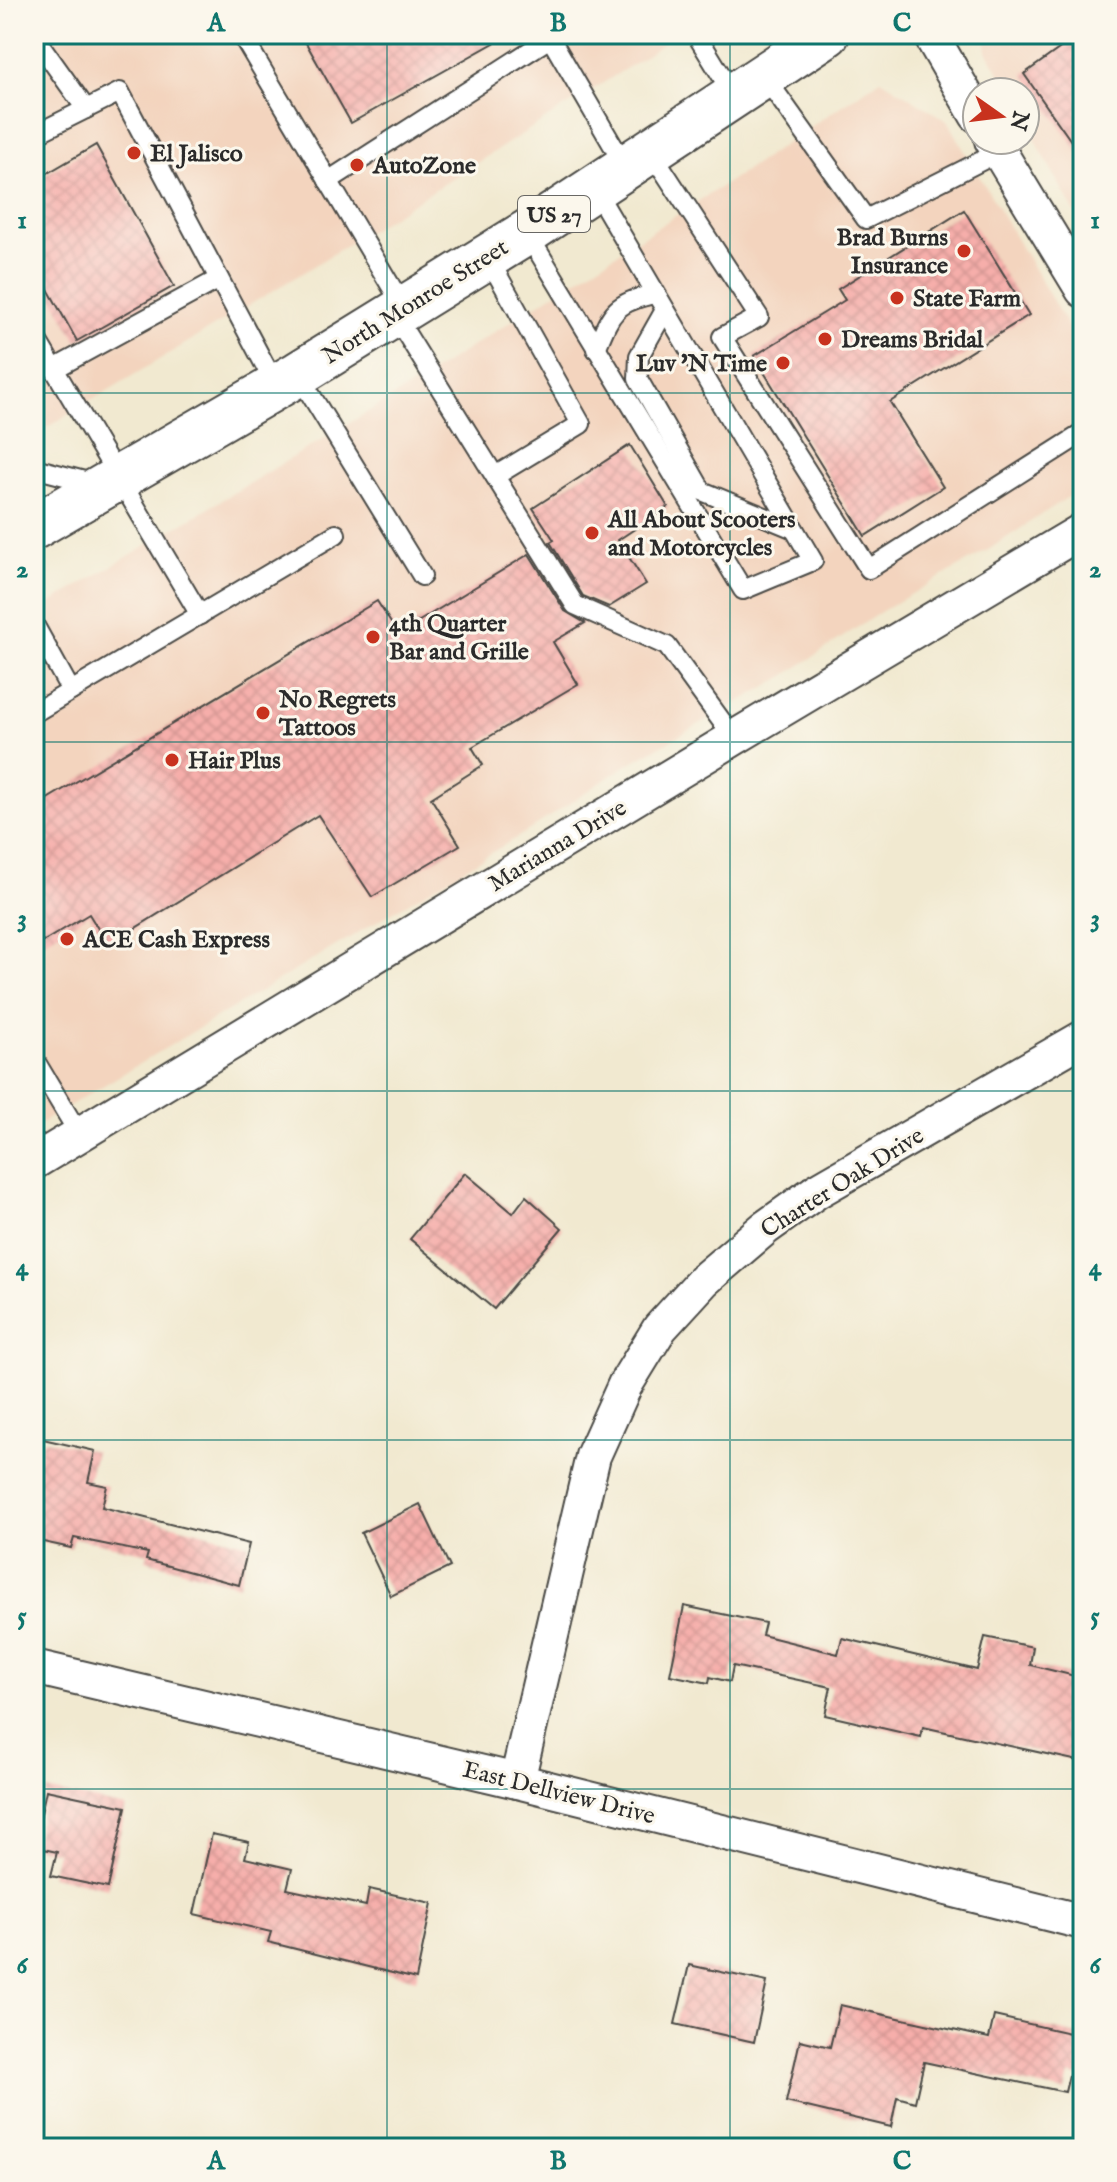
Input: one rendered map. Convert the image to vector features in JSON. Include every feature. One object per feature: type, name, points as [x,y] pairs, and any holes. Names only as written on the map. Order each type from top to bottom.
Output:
[{"type":"main road","name":"North Monroe Street","points":[[34,527],[287,380],[526,233],[823,35]]},
{"type":"street","points":[[930,34],[961,87]]},
{"type":"street","points":[[1002,156],[1082,286]]},
{"type":"street","name":"Marianna Drive","points":[[34,1162],[1083,530]]},
{"type":"street","name":"Charter Oak Drive","points":[[517,1781],[593,1456],[625,1385],[660,1328],[704,1280],[765,1228],[817,1191],[1083,1038]]},
{"type":"street","name":"East Dellview Drive","points":[[34,1667],[517,1781],[1083,1922]]},
{"type":"lane","points":[[241,34],[495,476],[575,605],[667,646],[734,738]]},
{"type":"lane","points":[[696,34],[749,86],[866,219],[978,156]]},
{"type":"lane","points":[[34,36],[86,109]]},
{"type":"lane","points":[[328,181],[549,36],[623,169],[759,317],[722,337],[869,569],[1083,433]]},
{"type":"lane","points":[[34,135],[120,92],[219,279],[422,576]]},
{"type":"lane","points":[[526,233],[743,590],[813,561],[660,302],[623,169]]},
{"type":"lane","points":[[487,256],[581,424],[495,476]]},
{"type":"lane","points":[[54,369],[219,279]]},
{"type":"lane","points":[[596,349],[609,317],[621,304],[660,302]]},
{"type":"lane","points":[[660,302],[639,356],[638,379],[702,491],[794,529]]},
{"type":"lane","points":[[34,335],[113,483],[200,615]]},
{"type":"lane","points":[[34,468],[113,483]]},
{"type":"lane","points":[[34,713],[336,534]]},
{"type":"lane","points":[[34,624],[71,691]]},
{"type":"lane","points":[[34,1059],[79,1134]]},
{"type":"shaded area","points":[[34,34],[676,34],[304,272],[41,431],[34,432]]},
{"type":"shaded area","points":[[985,34],[1083,34],[1083,228],[1041,151],[1041,76],[1001,76],[987,51]]},
{"type":"shaded area","points":[[881,79],[947,121],[961,145],[961,156],[968,156],[1083,352],[1083,487],[988,550],[882,611],[783,677],[627,765],[526,832],[34,1127],[34,613],[406,389],[747,170]]},
{"type":"building","points":[[301,34],[510,34],[351,123]]},
{"type":"building","points":[[1083,34],[1083,158],[1041,98],[1041,76],[1024,74]]},
{"type":"building","points":[[96,145],[174,286],[77,341],[34,264],[34,181]]},
{"type":"building","points":[[964,210],[1029,315],[890,402],[943,487],[865,536],[754,356],[845,300],[838,289]]},
{"type":"building","points":[[630,445],[668,507],[618,540],[646,584],[609,607],[583,596],[550,542],[554,540],[533,508]]},
{"type":"building","points":[[529,554],[565,611],[585,623],[553,642],[578,684],[472,747],[483,765],[431,798],[460,845],[372,897],[318,815],[108,945],[89,914],[34,947],[34,807],[377,601],[398,634]]},
{"type":"building","points":[[465,1173],[513,1213],[526,1196],[562,1228],[494,1309],[410,1239]]},
{"type":"building","points":[[43,1439],[95,1451],[88,1482],[107,1486],[102,1507],[249,1544],[239,1585],[146,1560],[148,1553],[74,1538],[71,1548],[34,1540],[34,1480]]},
{"type":"building","points":[[420,1504],[450,1567],[391,1596],[361,1533]]},
{"type":"building","points":[[684,1606],[765,1623],[762,1635],[838,1654],[842,1638],[977,1670],[985,1637],[1033,1647],[1030,1665],[1083,1678],[1083,1762],[923,1727],[921,1737],[825,1715],[831,1687],[733,1666],[730,1682],[710,1677],[709,1683],[670,1675]]},
{"type":"building","points":[[46,1790],[126,1807],[108,1888],[51,1876],[57,1852],[34,1847]]},
{"type":"building","points":[[212,1834],[249,1842],[245,1858],[292,1869],[287,1889],[366,1906],[369,1889],[432,1903],[416,1979],[268,1942],[271,1932],[194,1914]]},
{"type":"building","points":[[689,1965],[767,1982],[754,2042],[675,2024]]},
{"type":"building","points":[[840,2005],[989,2038],[994,2016],[1083,2036],[1083,2078],[1069,2075],[1065,2092],[924,2062],[915,2102],[897,2097],[891,2127],[786,2102],[800,2040],[830,2047]]},
{"type":"place","name":"El Jalisco","points":[[134,153]]},
{"type":"place","name":"AutoZone","points":[[357,165]]},
{"type":"place","name":"Brad Burns Insurance","points":[[964,251]]},
{"type":"place","name":"State Farm","points":[[897,298]]},
{"type":"place","name":"Dreams Bridal","points":[[825,339]]},
{"type":"place","name":"Luv 'N Time","points":[[783,363]]},
{"type":"place","name":"All About Scooters and Motorcycles","points":[[592,533]]},
{"type":"place","name":"4th Quarter Bar and Grille","points":[[373,637]]},
{"type":"place","name":"No Regrets Tattoos","points":[[263,713]]},
{"type":"place","name":"Hair Plus","points":[[172,760]]},
{"type":"place","name":"ACE Cash Express","points":[[67,939]]}]
